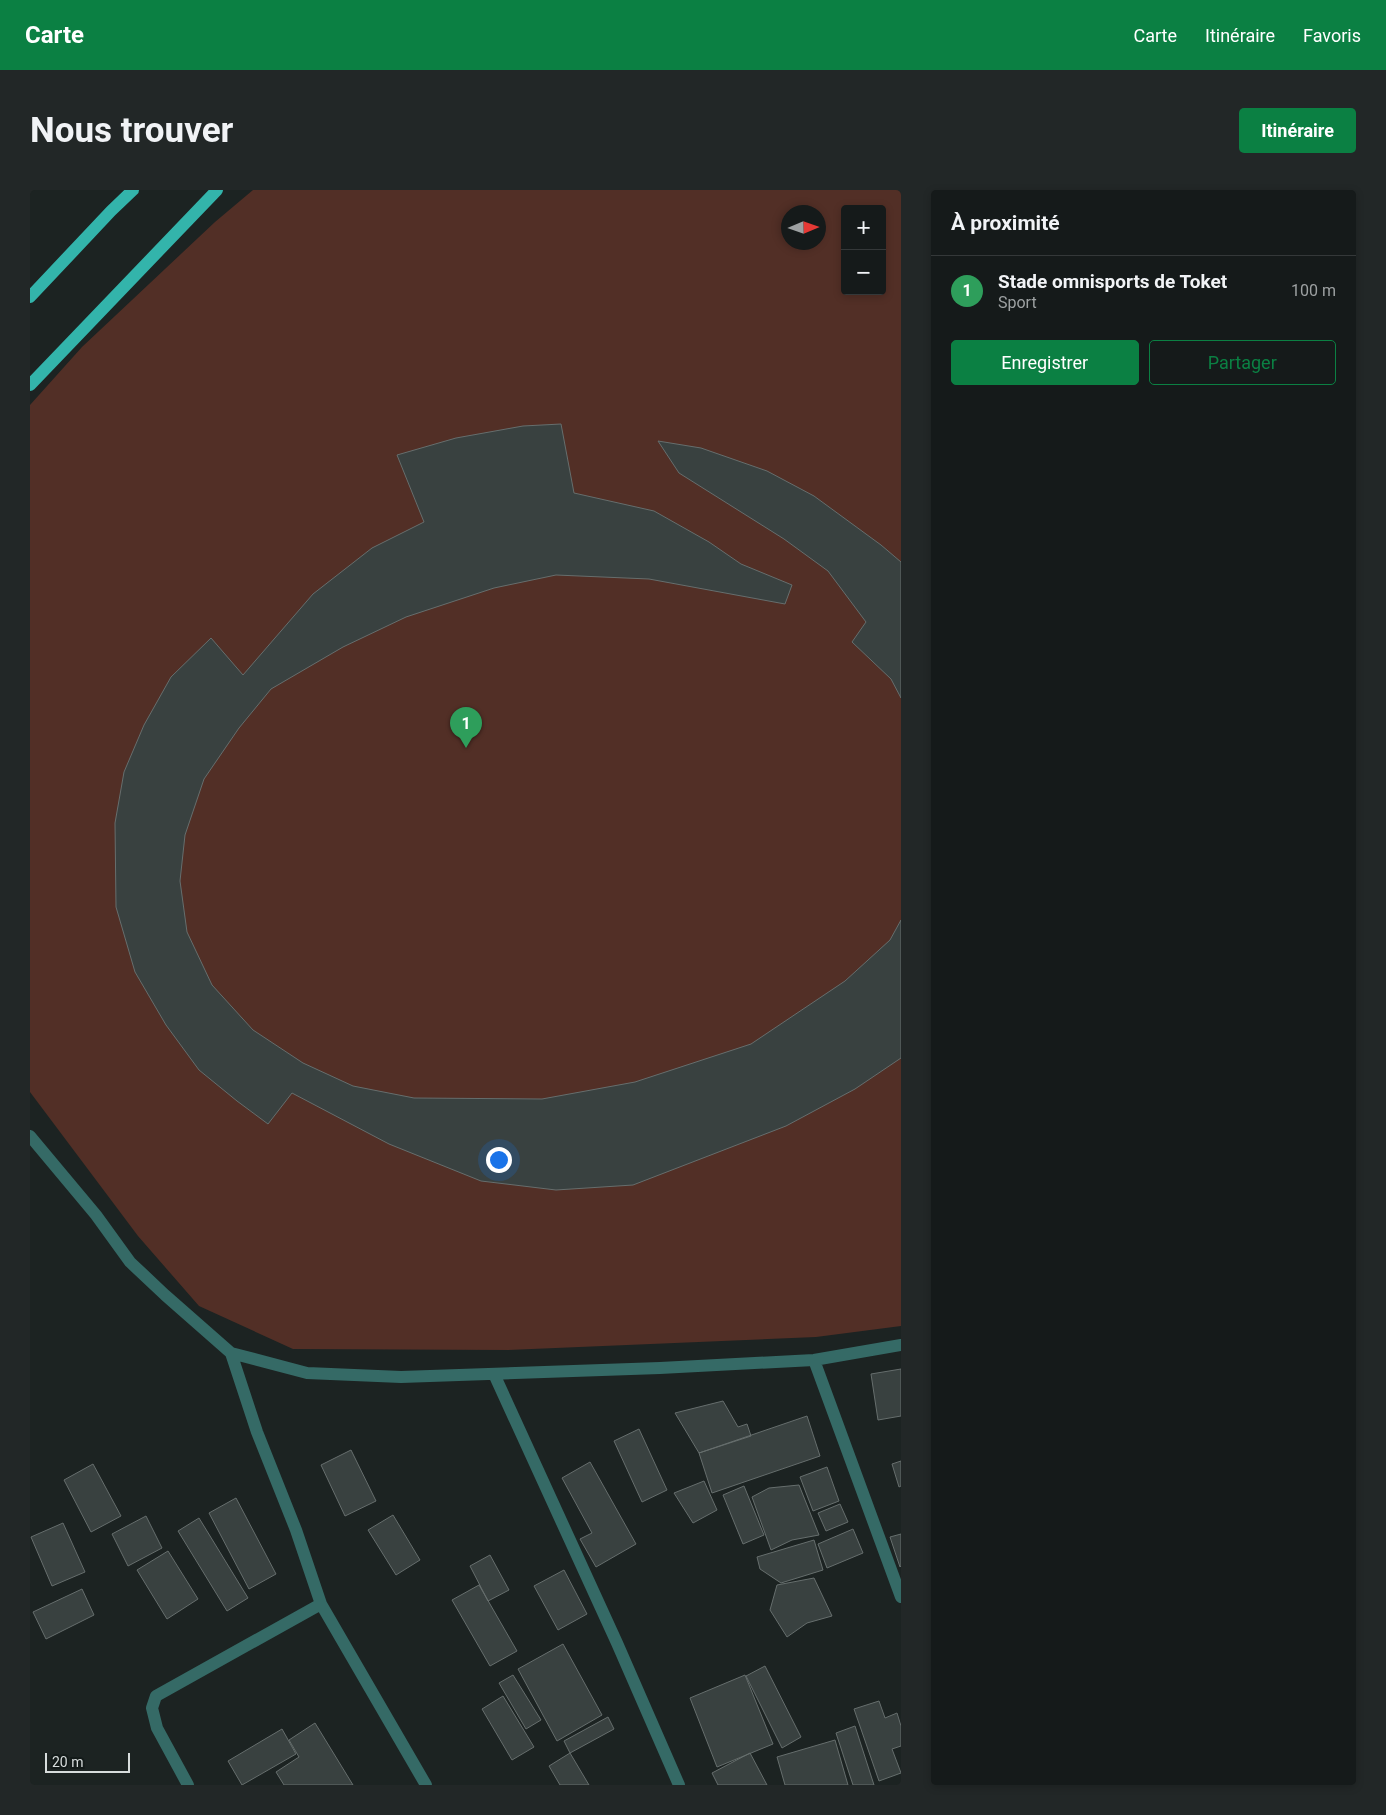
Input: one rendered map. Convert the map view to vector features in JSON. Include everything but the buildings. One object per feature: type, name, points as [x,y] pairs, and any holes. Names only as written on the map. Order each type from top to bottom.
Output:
[{"type":"main road","points":[[30,297],[110,211],[133,190]]},
{"type":"main road","points":[[30,385],[217,190]]},
{"type":"street","points":[[30,1136],[96,1215],[130,1262],[231,1352],[308,1373],[401,1377],[660,1368],[814,1360],[901,1345]]},
{"type":"street","points":[[231,1352],[257,1432],[296,1530],[321,1604],[426,1785]]},
{"type":"street","points":[[814,1360],[901,1597]]},
{"type":"street","points":[[494,1374],[617,1643],[679,1785]]},
{"type":"street","points":[[188,1785],[157,1728],[152,1708],[156,1696],[321,1604]]},
{"type":"shaded area","points":[[253,190],[901,190],[901,1326],[816,1337],[508,1350],[293,1349],[199,1306],[138,1236],[30,1092],[30,405],[82,347],[215,222]]},
{"type":"place","name":"Stade omnisports de Toket","points":[[466,748]]}]
